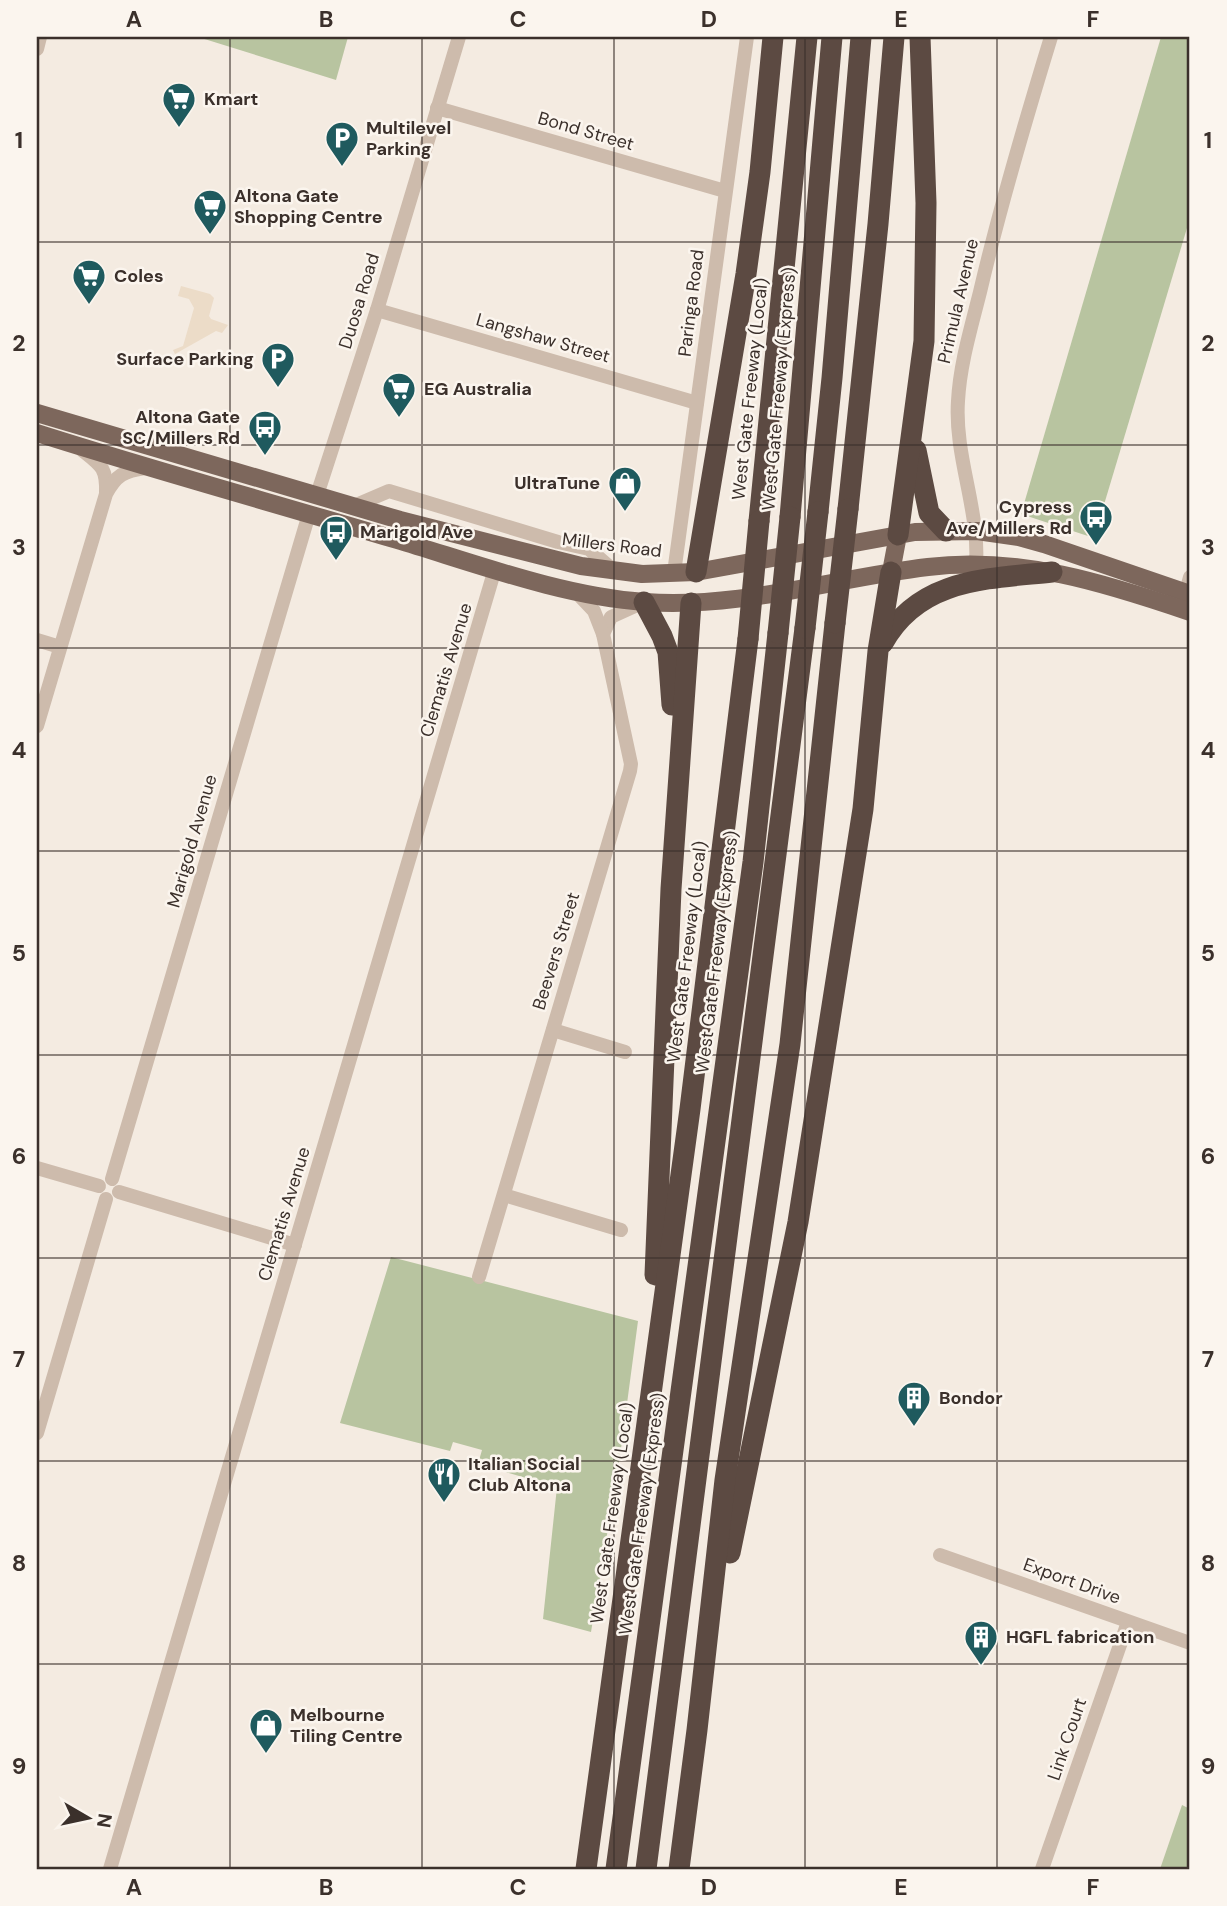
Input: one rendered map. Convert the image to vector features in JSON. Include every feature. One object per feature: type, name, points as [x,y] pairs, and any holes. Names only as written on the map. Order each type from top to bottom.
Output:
[{"type":"highway","points":[[696,572],[746,274],[760,172],[773,37]]},
{"type":"highway","name":"West Gate Freeway (Local)","points":[[586,1869],[688,1123],[748,639],[807,37]]},
{"type":"highway","name":"West Gate Freeway (Express)","points":[[617,1869],[747,903],[790,517],[832,37]]},
{"type":"highway","points":[[646,1869],[805,628],[832,378],[861,37]]},
{"type":"highway","points":[[679,1869],[725,1480],[790,1044],[878,224],[894,37]]},
{"type":"highway","points":[[898,536],[924,341],[926,299],[926,203],[920,37]]},
{"type":"highway","points":[[913,431],[929,513],[946,531]]},
{"type":"highway","points":[[697,1730],[742,1489],[801,1209],[863,809],[878,651],[891,572]]},
{"type":"highway","points":[[878,651],[891,628],[924,599],[975,572],[1052,572]]},
{"type":"highway","points":[[644,602],[662,636],[667,653],[672,704],[671,889]]},
{"type":"highway","points":[[651,1396],[671,889],[691,603]]},
{"type":"main road","name":"Millers Road","points":[[37,412],[354,506],[581,566],[642,574],[696,572],[915,532],[976,531],[1019,537],[1044,544],[1187,597]]},
{"type":"main road","points":[[37,433],[495,569],[575,591],[644,602],[691,603],[790,592],[891,572],[975,572]]},
{"type":"main road","points":[[309,514],[317,495]]},
{"type":"main road","points":[[891,572],[898,536]]},
{"type":"main road","points":[[691,603],[696,572]]},
{"type":"main road","name":"Millers Road","points":[[1052,572],[1187,597]]},
{"type":"street","points":[[37,49],[40,37]]},
{"type":"street","name":"Duosa Road","points":[[317,495],[377,310],[459,37]]},
{"type":"street","name":"Paringa Road","points":[[674,573],[747,37]]},
{"type":"street","name":"Primula Avenue","points":[[975,572],[976,531],[959,438],[958,402],[963,363],[996,220],[1051,37]]},
{"type":"street","name":"Bond Street","points":[[437,108],[724,191]]},
{"type":"street","name":"Langshaw Street","points":[[377,310],[697,403]]},
{"type":"street","points":[[77,446],[101,465],[106,479],[106,494]]},
{"type":"street","points":[[37,726],[106,494],[113,480],[119,475],[128,470],[148,468]]},
{"type":"street","points":[[354,506],[389,491],[589,549],[612,570]]},
{"type":"street","name":"Marigold Avenue","points":[[37,1433],[309,514]]},
{"type":"street","name":"Clematis Avenue","points":[[110,1869],[495,569]]},
{"type":"street","name":"Beevers Street","points":[[479,1277],[631,771],[603,634],[594,611],[575,591]]},
{"type":"street","points":[[603,634],[611,617],[644,602]]},
{"type":"street","points":[[37,640],[60,647]]},
{"type":"street","points":[[553,1030],[625,1052]]},
{"type":"street","points":[[37,1168],[295,1245]]},
{"type":"street","points":[[504,1195],[621,1230]]},
{"type":"street","name":"Export Drive","points":[[940,1555],[1190,1643]]},
{"type":"street","name":"Link Court","points":[[1042,1869],[1128,1622]]},
{"type":"green space","points":[[198,37],[348,37],[336,80]]},
{"type":"green space","points":[[1161,37],[1190,37],[1190,218],[1094,538],[1021,514]]},
{"type":"green space","points":[[391,1257],[638,1321],[620,1456],[591,1632],[543,1619],[557,1487],[478,1464],[482,1450],[453,1442],[450,1451],[340,1423]]},
{"type":"green space","points":[[1182,1805],[1190,1809],[1190,1869],[1160,1869]]},
{"type":"shaded area","points":[[181,286],[210,294],[214,298],[209,316],[228,325],[222,333],[216,331],[175,354],[173,350],[183,346],[194,308],[189,299],[178,296]]},
{"type":"place","name":"Kmart","points":[[179,129]]},
{"type":"place","name":"Multilevel Parking","points":[[342,168]]},
{"type":"place","name":"Altona Gate Shopping Centre","points":[[210,236]]},
{"type":"place","name":"Coles","points":[[89,306]]},
{"type":"place","name":"Surface Parking","points":[[278,389]]},
{"type":"place","name":"EG Australia","points":[[399,419]]},
{"type":"place","name":"Altona Gate SC/Millers Rd","points":[[265,457]]},
{"type":"place","name":"UltraTune","points":[[625,513]]},
{"type":"place","name":"Cypress Ave/Millers Rd","points":[[1096,547]]},
{"type":"place","name":"Marigold Ave","points":[[336,562]]},
{"type":"place","name":"Bondor","points":[[914,1428]]},
{"type":"place","name":"Italian Social Club Altona","points":[[444,1504]]},
{"type":"place","name":"HGFL fabrication","points":[[981,1667]]},
{"type":"place","name":"Melbourne Tiling Centre","points":[[266,1755]]}]
